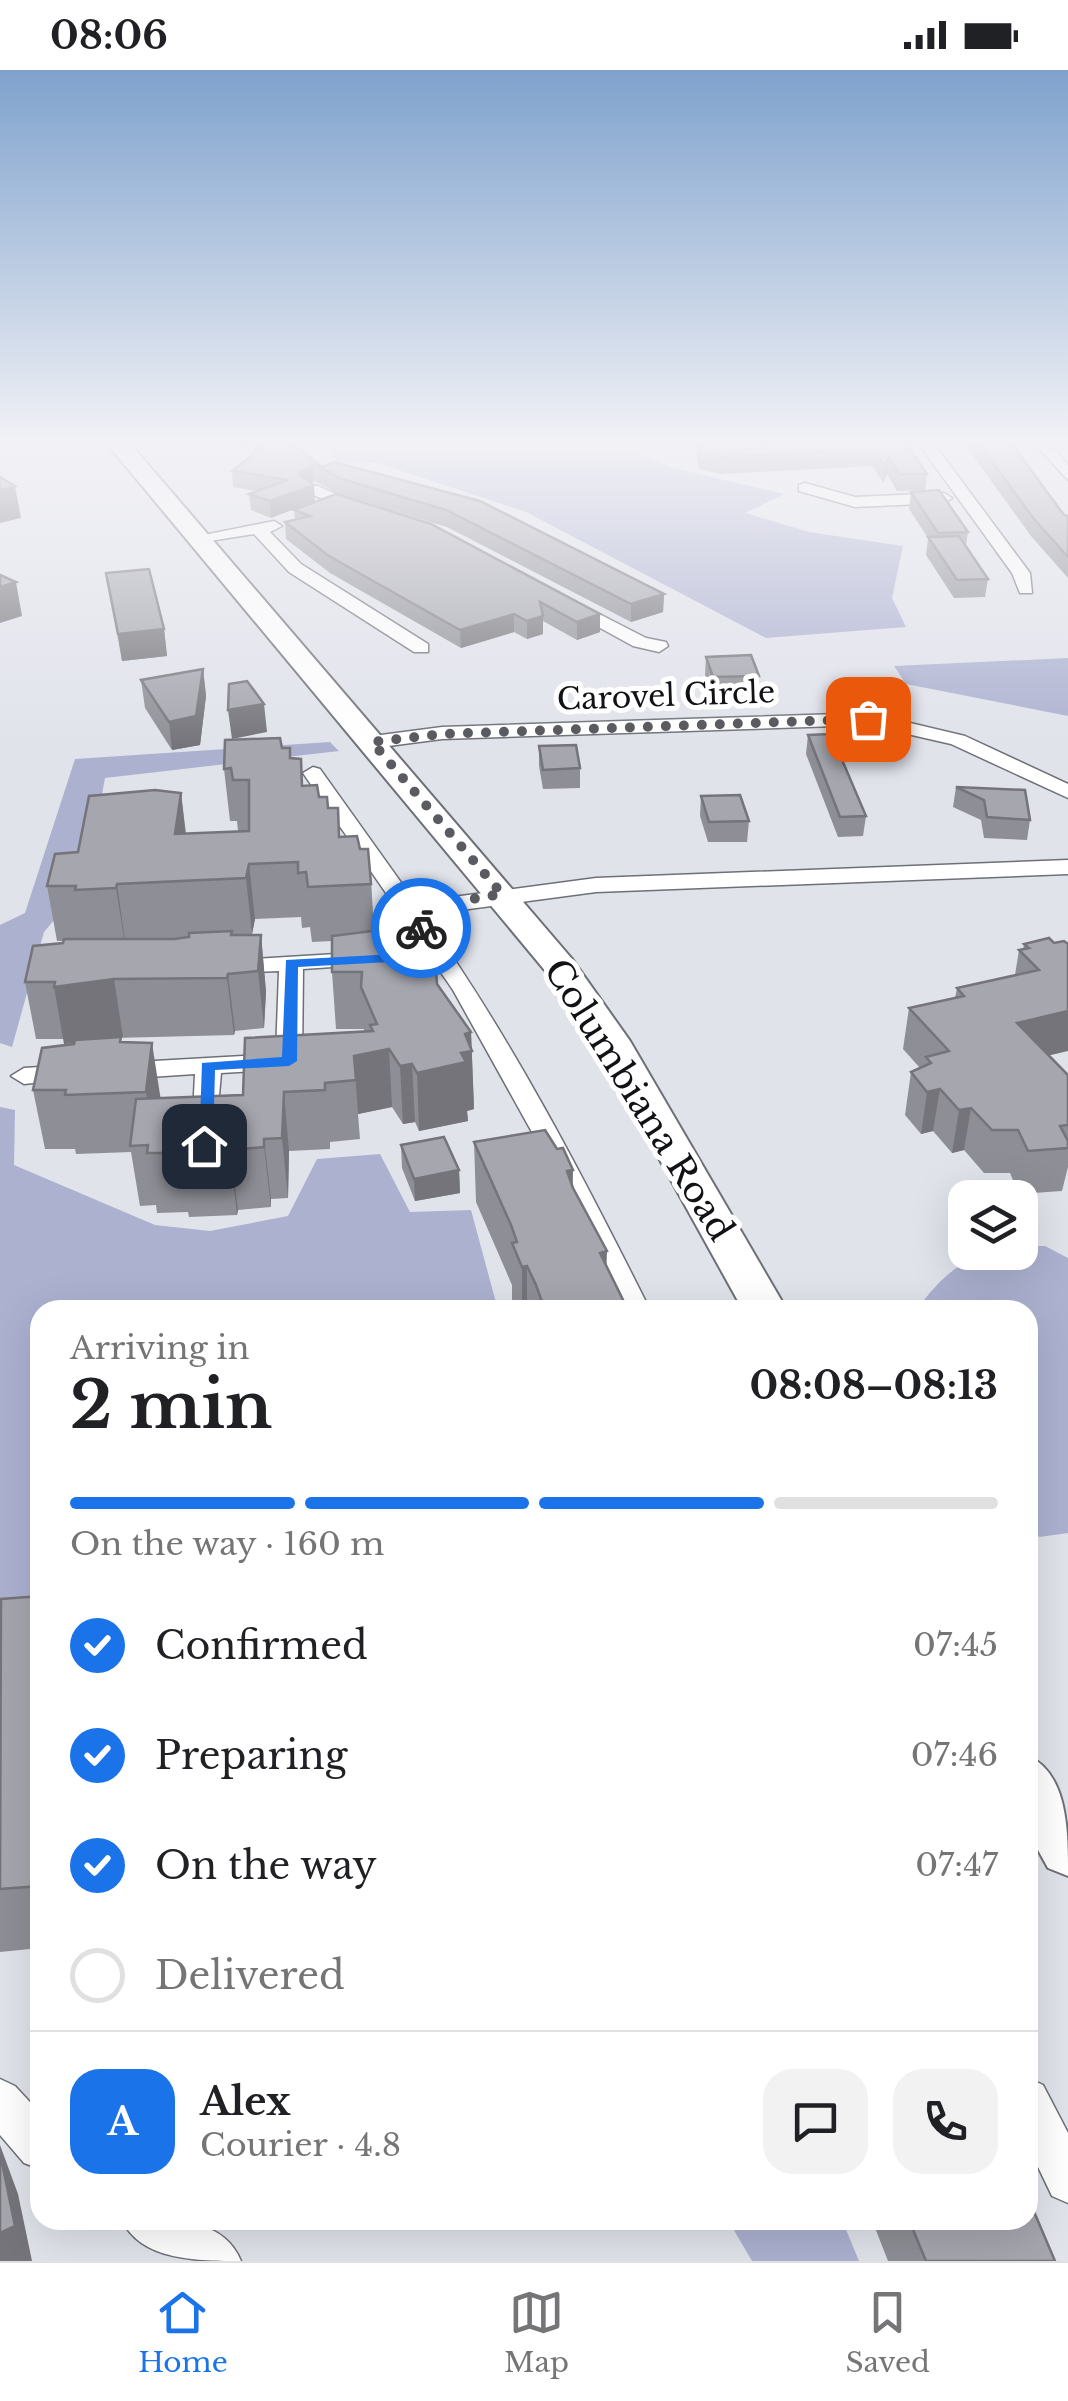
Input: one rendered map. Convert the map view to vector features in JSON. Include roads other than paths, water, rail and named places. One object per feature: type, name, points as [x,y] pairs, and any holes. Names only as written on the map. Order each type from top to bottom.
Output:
[{"type":"main road","name":"Columbiana Road","points":[[201,542],[502,894],[606,1031],[759,1300]]},
{"type":"main road","points":[[1038,1798],[1068,1850]]},
{"type":"street","points":[[271,542],[295,568],[421,648]]},
{"type":"street","points":[[999,542],[1021,573],[1026,589]]},
{"type":"street","points":[[556,597],[640,642],[659,646]]},
{"type":"street","name":"Carovel Circle","points":[[372,742],[442,734],[868,719],[958,740],[1068,792]]},
{"type":"street","points":[[313,773],[465,990],[554,1146],[630,1300]]},
{"type":"street","points":[[408,910],[596,884],[1068,867]]},
{"type":"street","points":[[201,967],[440,956]]},
{"type":"street","points":[[24,1076],[289,1061],[291,963]]},
{"type":"street","points":[[204,1146],[208,1066]]},
{"type":"street","points":[[0,2101],[30,2136]]},
{"type":"street","points":[[1038,2120],[1068,2180]]},
{"type":"street","points":[[163,2230],[218,2261]]}]
